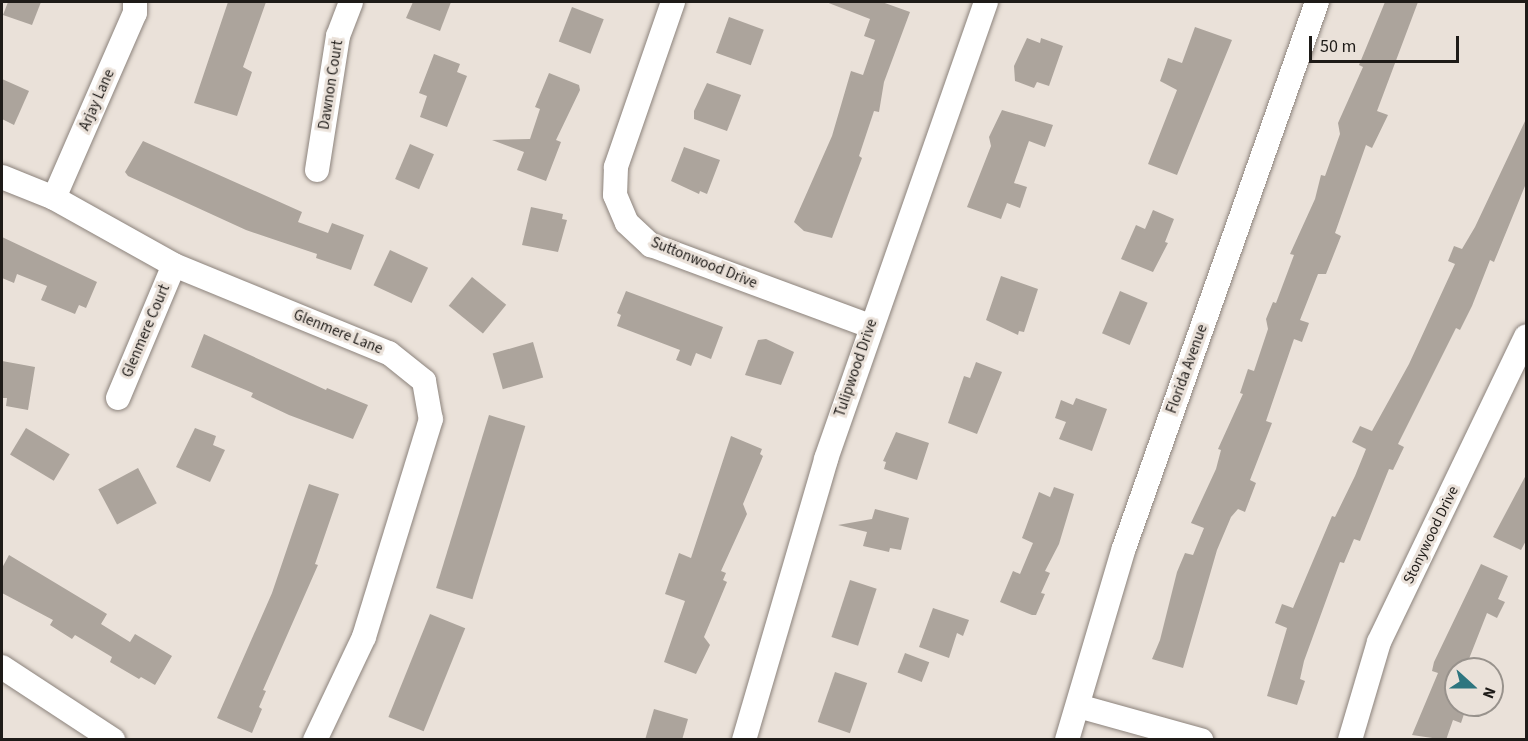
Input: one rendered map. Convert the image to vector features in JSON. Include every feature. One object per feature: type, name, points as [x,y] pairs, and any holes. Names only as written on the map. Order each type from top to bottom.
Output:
[{"type":"street","name":"Arjay Lane","points":[[54,198],[135,13],[135,2]]},
{"type":"street","name":"Dawnon Court","points":[[317,170],[338,36],[351,2]]},
{"type":"street","name":"Suttonwood Drive","points":[[673,2],[616,167],[615,195],[627,223],[651,245],[870,326]]},
{"type":"street","name":"Tulipwood Drive","points":[[744,740],[826,459],[870,326],[986,2]]},
{"type":"street","name":"Florida Avenue","points":[[1067,740],[1124,548],[1317,2]]},
{"type":"street","name":"Glenmere Lane","points":[[2,177],[54,198],[174,265],[389,353],[424,381],[431,419],[363,637],[315,740]]},
{"type":"street","name":"Glenmere Court","points":[[118,398],[174,265]]},
{"type":"street","name":"Stonywood Drive","points":[[1350,740],[1379,642],[1527,336]]},
{"type":"street","points":[[2,667],[113,740]]},
{"type":"street","points":[[1078,706],[1201,740]]},
{"type":"building","points":[[8,2],[41,2],[32,25],[3,15]]},
{"type":"building","points":[[228,2],[266,2],[243,67],[252,72],[237,116],[194,103]]},
{"type":"building","points":[[413,2],[451,2],[440,31],[406,18]]},
{"type":"building","points":[[826,2],[882,2],[910,12],[884,82],[879,112],[874,111],[859,156],[862,158],[832,238],[804,231],[794,222],[832,136],[851,71],[863,75],[875,40],[864,36],[870,19]]},
{"type":"building","points":[[1385,2],[1418,2],[1377,111],[1388,115],[1372,148],[1366,145],[1335,233],[1341,236],[1326,274],[1318,274],[1300,320],[1309,323],[1302,342],[1294,339],[1266,421],[1272,423],[1250,480],[1256,483],[1245,512],[1238,509],[1231,517],[1217,550],[1183,668],[1152,659],[1160,640],[1177,572],[1185,553],[1193,555],[1204,528],[1191,523],[1216,469],[1221,450],[1218,449],[1243,394],[1240,393],[1248,369],[1254,371],[1268,329],[1266,319],[1273,302],[1276,303],[1294,255],[1290,254],[1315,199],[1321,175],[1325,176],[1340,134],[1338,123],[1363,67],[1359,65]]},
{"type":"building","points":[[572,7],[604,19],[590,54],[559,42]]},
{"type":"building","points":[[729,17],[764,30],[751,65],[716,53]]},
{"type":"building","points":[[1195,27],[1232,40],[1177,175],[1148,164],[1177,90],[1160,81],[1168,58],[1182,63]]},
{"type":"building","points":[[1027,38],[1040,43],[1041,38],[1063,46],[1049,86],[1037,82],[1034,88],[1015,81],[1014,66]]},
{"type":"building","points":[[434,54],[460,64],[457,72],[467,76],[447,127],[420,117],[427,96],[419,93]]},
{"type":"building","points":[[549,73],[579,85],[580,90],[556,140],[561,142],[546,181],[517,170],[524,152],[492,140],[530,139],[540,109],[535,107]]},
{"type":"building","points":[[2,79],[29,91],[14,125],[2,119]]},
{"type":"building","points":[[707,83],[741,95],[727,131],[694,119],[694,111]]},
{"type":"building","points":[[1002,110],[1053,125],[1045,147],[1029,141],[1014,183],[1027,187],[1020,208],[1007,203],[1001,219],[967,207],[991,146],[989,137]]},
{"type":"building","points":[[1527,117],[1527,181],[1494,262],[1490,260],[1460,330],[1456,328],[1398,444],[1404,447],[1393,470],[1389,469],[1360,541],[1354,539],[1344,563],[1340,562],[1304,661],[1300,679],[1305,681],[1297,705],[1267,696],[1287,628],[1275,623],[1282,604],[1293,608],[1332,516],[1335,517],[1355,476],[1366,449],[1352,442],[1360,426],[1372,431],[1409,364],[1455,264],[1448,261],[1454,246],[1462,249],[1475,227]]},
{"type":"building","points":[[143,141],[302,212],[298,222],[328,233],[332,223],[364,235],[351,270],[316,258],[317,254],[246,230],[128,176],[125,172]]},
{"type":"building","points":[[410,144],[434,154],[419,189],[395,179]]},
{"type":"building","points":[[684,147],[720,160],[707,194],[700,191],[699,194],[671,181]]},
{"type":"building","points":[[531,207],[563,214],[562,219],[567,220],[558,252],[522,245]]},
{"type":"building","points":[[1153,210],[1174,219],[1165,242],[1168,243],[1153,272],[1121,259],[1136,225],[1145,229]]},
{"type":"building","points":[[2,237],[97,282],[86,308],[79,305],[75,314],[41,300],[47,286],[17,274],[14,283],[2,278]]},
{"type":"building","points":[[390,250],[428,268],[412,303],[374,285]]},
{"type":"building","points":[[1001,276],[1038,289],[1024,332],[1019,331],[1018,335],[986,320]]},
{"type":"building","points":[[472,277],[506,305],[483,333],[449,306]]},
{"type":"building","points":[[626,291],[723,327],[711,359],[696,353],[691,366],[676,360],[680,350],[617,326],[621,315],[617,313]]},
{"type":"building","points":[[1120,291],[1148,303],[1130,345],[1102,333]]},
{"type":"building","points":[[204,334],[326,390],[327,388],[368,405],[353,439],[289,415],[251,397],[253,393],[191,367]]},
{"type":"building","points":[[766,339],[794,352],[781,385],[745,375],[758,340]]},
{"type":"building","points":[[533,342],[543,378],[503,389],[493,354]]},
{"type":"building","points":[[2,361],[35,367],[28,410],[6,406],[7,398],[2,398]]},
{"type":"building","points":[[976,362],[1002,372],[977,434],[948,423],[964,376],[970,378]]},
{"type":"building","points":[[1076,398],[1107,409],[1092,451],[1059,439],[1066,422],[1055,418],[1061,400],[1073,405]]},
{"type":"building","points":[[489,415],[525,426],[472,599],[436,588]]},
{"type":"building","points":[[26,428],[70,454],[54,481],[10,455]]},
{"type":"building","points":[[195,428],[216,436],[213,445],[225,450],[210,482],[176,467]]},
{"type":"building","points":[[896,432],[929,443],[917,480],[884,469],[886,462],[883,461]]},
{"type":"building","points":[[731,436],[762,449],[760,454],[763,456],[743,504],[747,514],[721,571],[726,573],[723,580],[727,582],[704,637],[710,645],[696,674],[664,662],[685,601],[665,594],[679,553],[691,558]]},
{"type":"building","points":[[138,468],[157,503],[117,524],[98,489]]},
{"type":"building","points":[[1527,473],[1527,539],[1521,550],[1493,537]]},
{"type":"building","points":[[309,484],[339,494],[315,564],[318,565],[263,690],[266,691],[259,707],[262,709],[252,733],[217,718],[272,593]]},
{"type":"building","points":[[1054,487],[1074,494],[1059,544],[1045,571],[1050,573],[1041,593],[1045,594],[1036,615],[1032,615],[1000,602],[1013,571],[1020,574],[1033,543],[1022,538],[1039,492],[1050,497]]},
{"type":"building","points":[[875,509],[909,518],[901,550],[890,548],[889,552],[863,546],[867,532],[838,525],[872,519]]},
{"type":"building","points":[[9,555],[107,614],[101,624],[130,642],[135,634],[172,656],[155,685],[141,677],[139,679],[110,662],[112,657],[75,635],[72,639],[50,625],[53,620],[2,593],[2,568]]},
{"type":"building","points":[[1481,564],[1508,576],[1498,599],[1505,602],[1497,618],[1487,613],[1470,657],[1444,657],[1444,717],[1463,717],[1461,723],[1453,720],[1446,740],[1412,735],[1438,673],[1432,671],[1434,662]]},
{"type":"building","points":[[850,580],[877,589],[858,646],[831,637]]},
{"type":"building","points":[[933,608],[969,620],[963,636],[957,633],[949,658],[919,647]]},
{"type":"building","points":[[430,614],[465,628],[424,731],[388,717]]},
{"type":"building","points":[[905,653],[929,662],[922,682],[897,673]]},
{"type":"building","points":[[835,672],[867,683],[850,733],[818,722]]},
{"type":"building","points":[[654,709],[688,719],[682,740],[645,740]]}]
